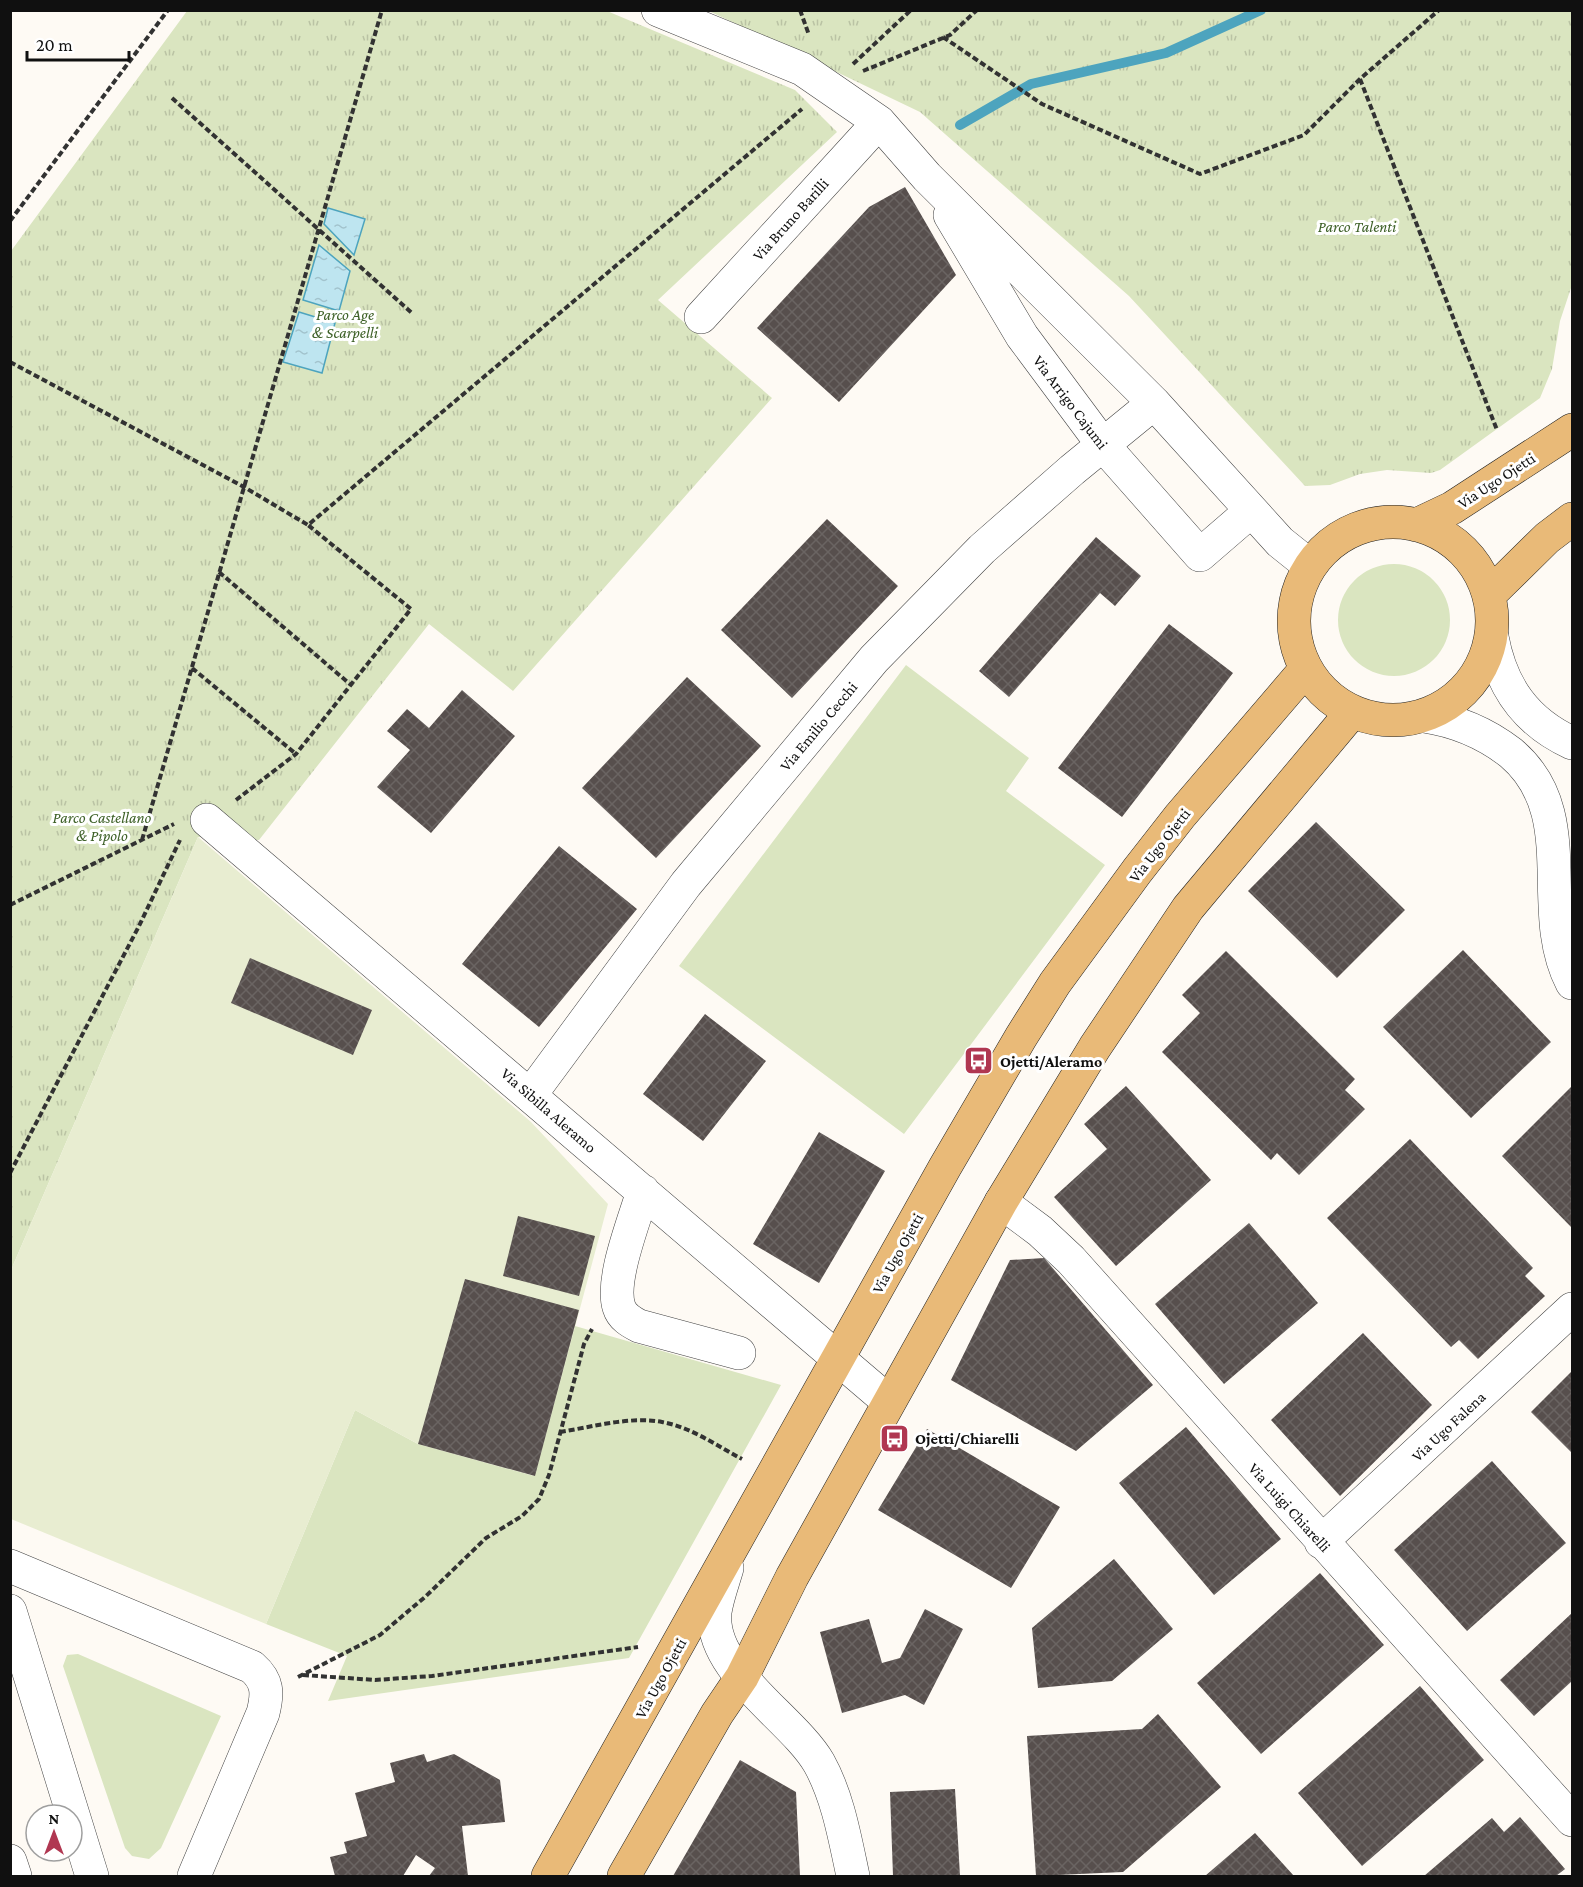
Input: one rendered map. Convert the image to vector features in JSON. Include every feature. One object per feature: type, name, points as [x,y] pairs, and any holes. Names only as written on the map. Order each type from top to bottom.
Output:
[{"type":"main road","name":"Via Ugo Ojetti","points":[[1416,525],[1452,508],[1572,430]]},
{"type":"main road","points":[[1489,595],[1547,538],[1572,519]]},
{"type":"main road","points":[[1385,522],[1416,525],[1438,533],[1461,547],[1480,573],[1489,595],[1493,616],[1492,637],[1484,663],[1473,681],[1449,704],[1424,716],[1387,721],[1368,719],[1326,696],[1305,670],[1297,645],[1294,621],[1298,591],[1310,566],[1328,547],[1348,533],[1385,522]]},
{"type":"main road","name":"Via Ugo Ojetti","points":[[548,1876],[945,1167],[1056,983],[1180,816],[1305,670]]},
{"type":"main road","points":[[624,1876],[717,1714],[742,1677],[792,1577],[1001,1202],[1095,1047],[1188,908],[1352,712]]},
{"type":"street","name":"Via Arrigo Cajumi","points":[[658,10],[780,58],[829,86],[879,122],[927,177],[1154,403],[1287,549],[1310,566]]},
{"type":"street","name":"Via Bruno Barilli","points":[[701,317],[879,122]]},
{"type":"street","name":"Via Arrigo Cajumi","points":[[927,177],[1022,336],[1102,445],[1200,555],[1251,511]]},
{"type":"street","name":"Via Emilio Cecchi","points":[[531,1094],[686,884],[874,659],[982,549],[1154,403]]},
{"type":"street","points":[[1492,637],[1505,682],[1521,708],[1536,721],[1572,743]]},
{"type":"street","points":[[1424,716],[1451,721],[1479,731],[1521,760],[1535,776],[1545,794],[1553,820],[1558,873],[1558,939],[1572,983]]},
{"type":"street","name":"Via Sibilla Aleramo","points":[[207,820],[531,1094],[889,1402]]},
{"type":"street","points":[[1558,873],[1572,839]]},
{"type":"street","points":[[643,1191],[620,1272],[619,1308],[627,1319],[639,1326],[739,1353]]},
{"type":"street","name":"Via Luigi Chiarelli","points":[[1001,1202],[1040,1231],[1071,1260],[1572,1820]]},
{"type":"street","name":"Via Ugo Falena","points":[[1322,1542],[1572,1309]]},
{"type":"street","points":[[732,1550],[715,1614],[722,1648],[742,1677],[819,1762],[835,1801],[853,1876]]},
{"type":"street","points":[[10,1566],[252,1667],[262,1676],[268,1693],[263,1713],[194,1876]]},
{"type":"street","points":[[10,1611],[92,1876]]},
{"type":"street","points":[[10,1861],[15,1876]]},
{"type":"path","points":[[10,221],[168,10]]},
{"type":"path","points":[[142,840],[382,10]]},
{"type":"path","points":[[308,525],[829,86],[911,10]]},
{"type":"path","points":[[829,86],[950,34],[977,10]]},
{"type":"path","points":[[943,37],[1042,104],[1200,174],[1304,135],[1360,79],[1439,10]]},
{"type":"path","points":[[1360,79],[1497,430]]},
{"type":"path","points":[[172,98],[413,314]]},
{"type":"path","points":[[10,362],[244,487],[308,525],[411,609],[296,754],[207,820],[185,829],[139,926],[10,1173]]},
{"type":"path","points":[[219,572],[351,685]]},
{"type":"path","points":[[192,668],[296,754]]},
{"type":"path","points":[[10,905],[191,815],[207,820]]},
{"type":"path","points":[[268,1693],[380,1635],[425,1597],[486,1538],[522,1516],[539,1500],[549,1475],[584,1344],[597,1320],[619,1308]]},
{"type":"path","points":[[560,1432],[638,1421],[661,1422],[687,1430],[773,1476]]},
{"type":"path","points":[[302,1675],[375,1680],[432,1676],[680,1642]]},
{"type":"green space","name":"Parco Age & Scarpelli","points":[[187,11],[607,11],[795,90],[837,132],[658,300],[772,398],[513,691],[429,624],[259,840],[198,837],[11,1270],[11,251]]},
{"type":"green space","name":"Parco Talenti","points":[[709,11],[1572,11],[1572,285],[1560,321],[1552,369],[1540,398],[1440,470],[1431,473],[1387,470],[1360,474],[1330,485],[1305,486],[1129,296],[920,112]]},
{"type":"green space","points":[[1394,564],[1415,569],[1433,581],[1445,599],[1450,620],[1445,641],[1433,659],[1415,671],[1394,676],[1373,671],[1355,659],[1343,641],[1338,620],[1343,599],[1355,581],[1373,569]]},
{"type":"green space","points":[[906,665],[1029,758],[1006,791],[1105,865],[904,1134],[679,966]]},
{"type":"green space","points":[[198,837],[531,1122],[608,1204],[535,1476],[418,1444],[355,1410],[266,1624],[11,1519],[11,1270]]},
{"type":"green space","points":[[575,1326],[781,1385],[629,1658],[328,1701],[347,1656],[266,1624],[355,1410],[418,1444],[534,1476]]},
{"type":"green space","points":[[78,1654],[221,1716],[161,1848],[149,1859],[132,1856],[125,1848],[63,1666],[67,1655]]},
{"type":"water","points":[[328,208],[365,219],[354,255],[324,224]]},
{"type":"water","points":[[319,245],[350,271],[339,311],[303,300]]},
{"type":"water","points":[[299,312],[335,323],[322,373],[283,362]]},
{"type":"building","points":[[905,187],[956,275],[839,402],[757,328],[869,207]]},
{"type":"building","points":[[827,519],[898,586],[792,698],[721,630]]},
{"type":"building","points":[[1096,537],[1141,576],[1115,606],[1100,593],[1009,697],[979,671]]},
{"type":"building","points":[[1169,624],[1233,673],[1122,817],[1058,768]]},
{"type":"building","points":[[687,677],[761,746],[656,858],[582,788]]},
{"type":"building","points":[[462,690],[515,736],[431,833],[377,787],[410,750],[387,731],[407,709],[429,728]]},
{"type":"building","points":[[1316,822],[1405,910],[1337,978],[1248,891]]},
{"type":"building","points":[[559,846],[637,909],[539,1027],[462,964]]},
{"type":"building","points":[[1463,950],[1551,1042],[1471,1118],[1383,1027]]},
{"type":"building","points":[[1226,951],[1355,1079],[1345,1090],[1365,1109],[1299,1175],[1277,1153],[1271,1160],[1162,1052],[1200,1013],[1182,995]]},
{"type":"building","points":[[250,958],[372,1010],[353,1055],[231,1003]]},
{"type":"building","points":[[705,1014],[766,1061],[703,1141],[643,1094]]},
{"type":"building","points":[[1126,1086],[1211,1180],[1116,1266],[1054,1197],[1107,1149],[1084,1124]]},
{"type":"building","points":[[1572,1086],[1572,1228],[1502,1156]]},
{"type":"building","points":[[819,1132],[885,1171],[819,1283],[753,1244]]},
{"type":"building","points":[[1410,1139],[1533,1268],[1525,1276],[1545,1296],[1478,1359],[1459,1340],[1451,1347],[1327,1218]]},
{"type":"building","points":[[518,1216],[595,1236],[579,1296],[503,1276]]},
{"type":"building","points":[[1249,1223],[1318,1303],[1224,1384],[1155,1304]]},
{"type":"building","points":[[1044,1258],[1153,1385],[1076,1451],[951,1380],[1010,1260]]},
{"type":"building","points":[[465,1279],[579,1310],[535,1476],[418,1444]]},
{"type":"building","points":[[1363,1333],[1432,1405],[1340,1496],[1271,1420]]},
{"type":"building","points":[[1572,1371],[1572,1453],[1531,1412]]},
{"type":"building","points":[[1186,1427],[1281,1539],[1214,1595],[1119,1483]]},
{"type":"building","points":[[927,1429],[1060,1507],[1011,1588],[878,1510]]},
{"type":"building","points":[[1492,1461],[1566,1543],[1467,1631],[1394,1550]]},
{"type":"building","points":[[1114,1559],[1173,1629],[1112,1681],[1038,1688],[1032,1628]]},
{"type":"building","points":[[1320,1573],[1384,1645],[1261,1754],[1197,1683]]},
{"type":"building","points":[[925,1609],[963,1629],[924,1705],[905,1695],[842,1713],[820,1632],[869,1619],[882,1663],[900,1658]]},
{"type":"building","points":[[1572,1613],[1572,1681],[1534,1716],[1500,1680]]},
{"type":"building","points":[[1420,1686],[1484,1760],[1362,1866],[1298,1793]]},
{"type":"building","points":[[1158,1714],[1221,1787],[1123,1872],[1036,1876],[1027,1736],[1142,1729]]},
{"type":"building","points":[[424,1754],[427,1762],[454,1754],[500,1780],[505,1822],[462,1826],[468,1876],[429,1876],[435,1868],[416,1855],[403,1876],[335,1876],[330,1857],[347,1853],[344,1842],[367,1836],[355,1793],[395,1782],[390,1763]]},
{"type":"building","points":[[740,1760],[796,1792],[800,1876],[673,1876]]},
{"type":"building","points":[[955,1789],[960,1876],[893,1876],[890,1792]]},
{"type":"building","points":[[1520,1817],[1565,1869],[1556,1876],[1424,1876],[1492,1818],[1504,1832]]},
{"type":"building","points":[[1255,1833],[1294,1876],[1205,1876]]},
{"type":"waterway","points":[[960,125],[1031,84],[1166,53],[1261,10]]},
{"type":"place","name":"Ojetti/Aleramo","points":[[979,1061]]},
{"type":"place","name":"Ojetti/Chiarelli","points":[[894,1438]]},
{"type":"park label","name":"Parco Castellano & Pipolo","points":[[102,826]]}]
